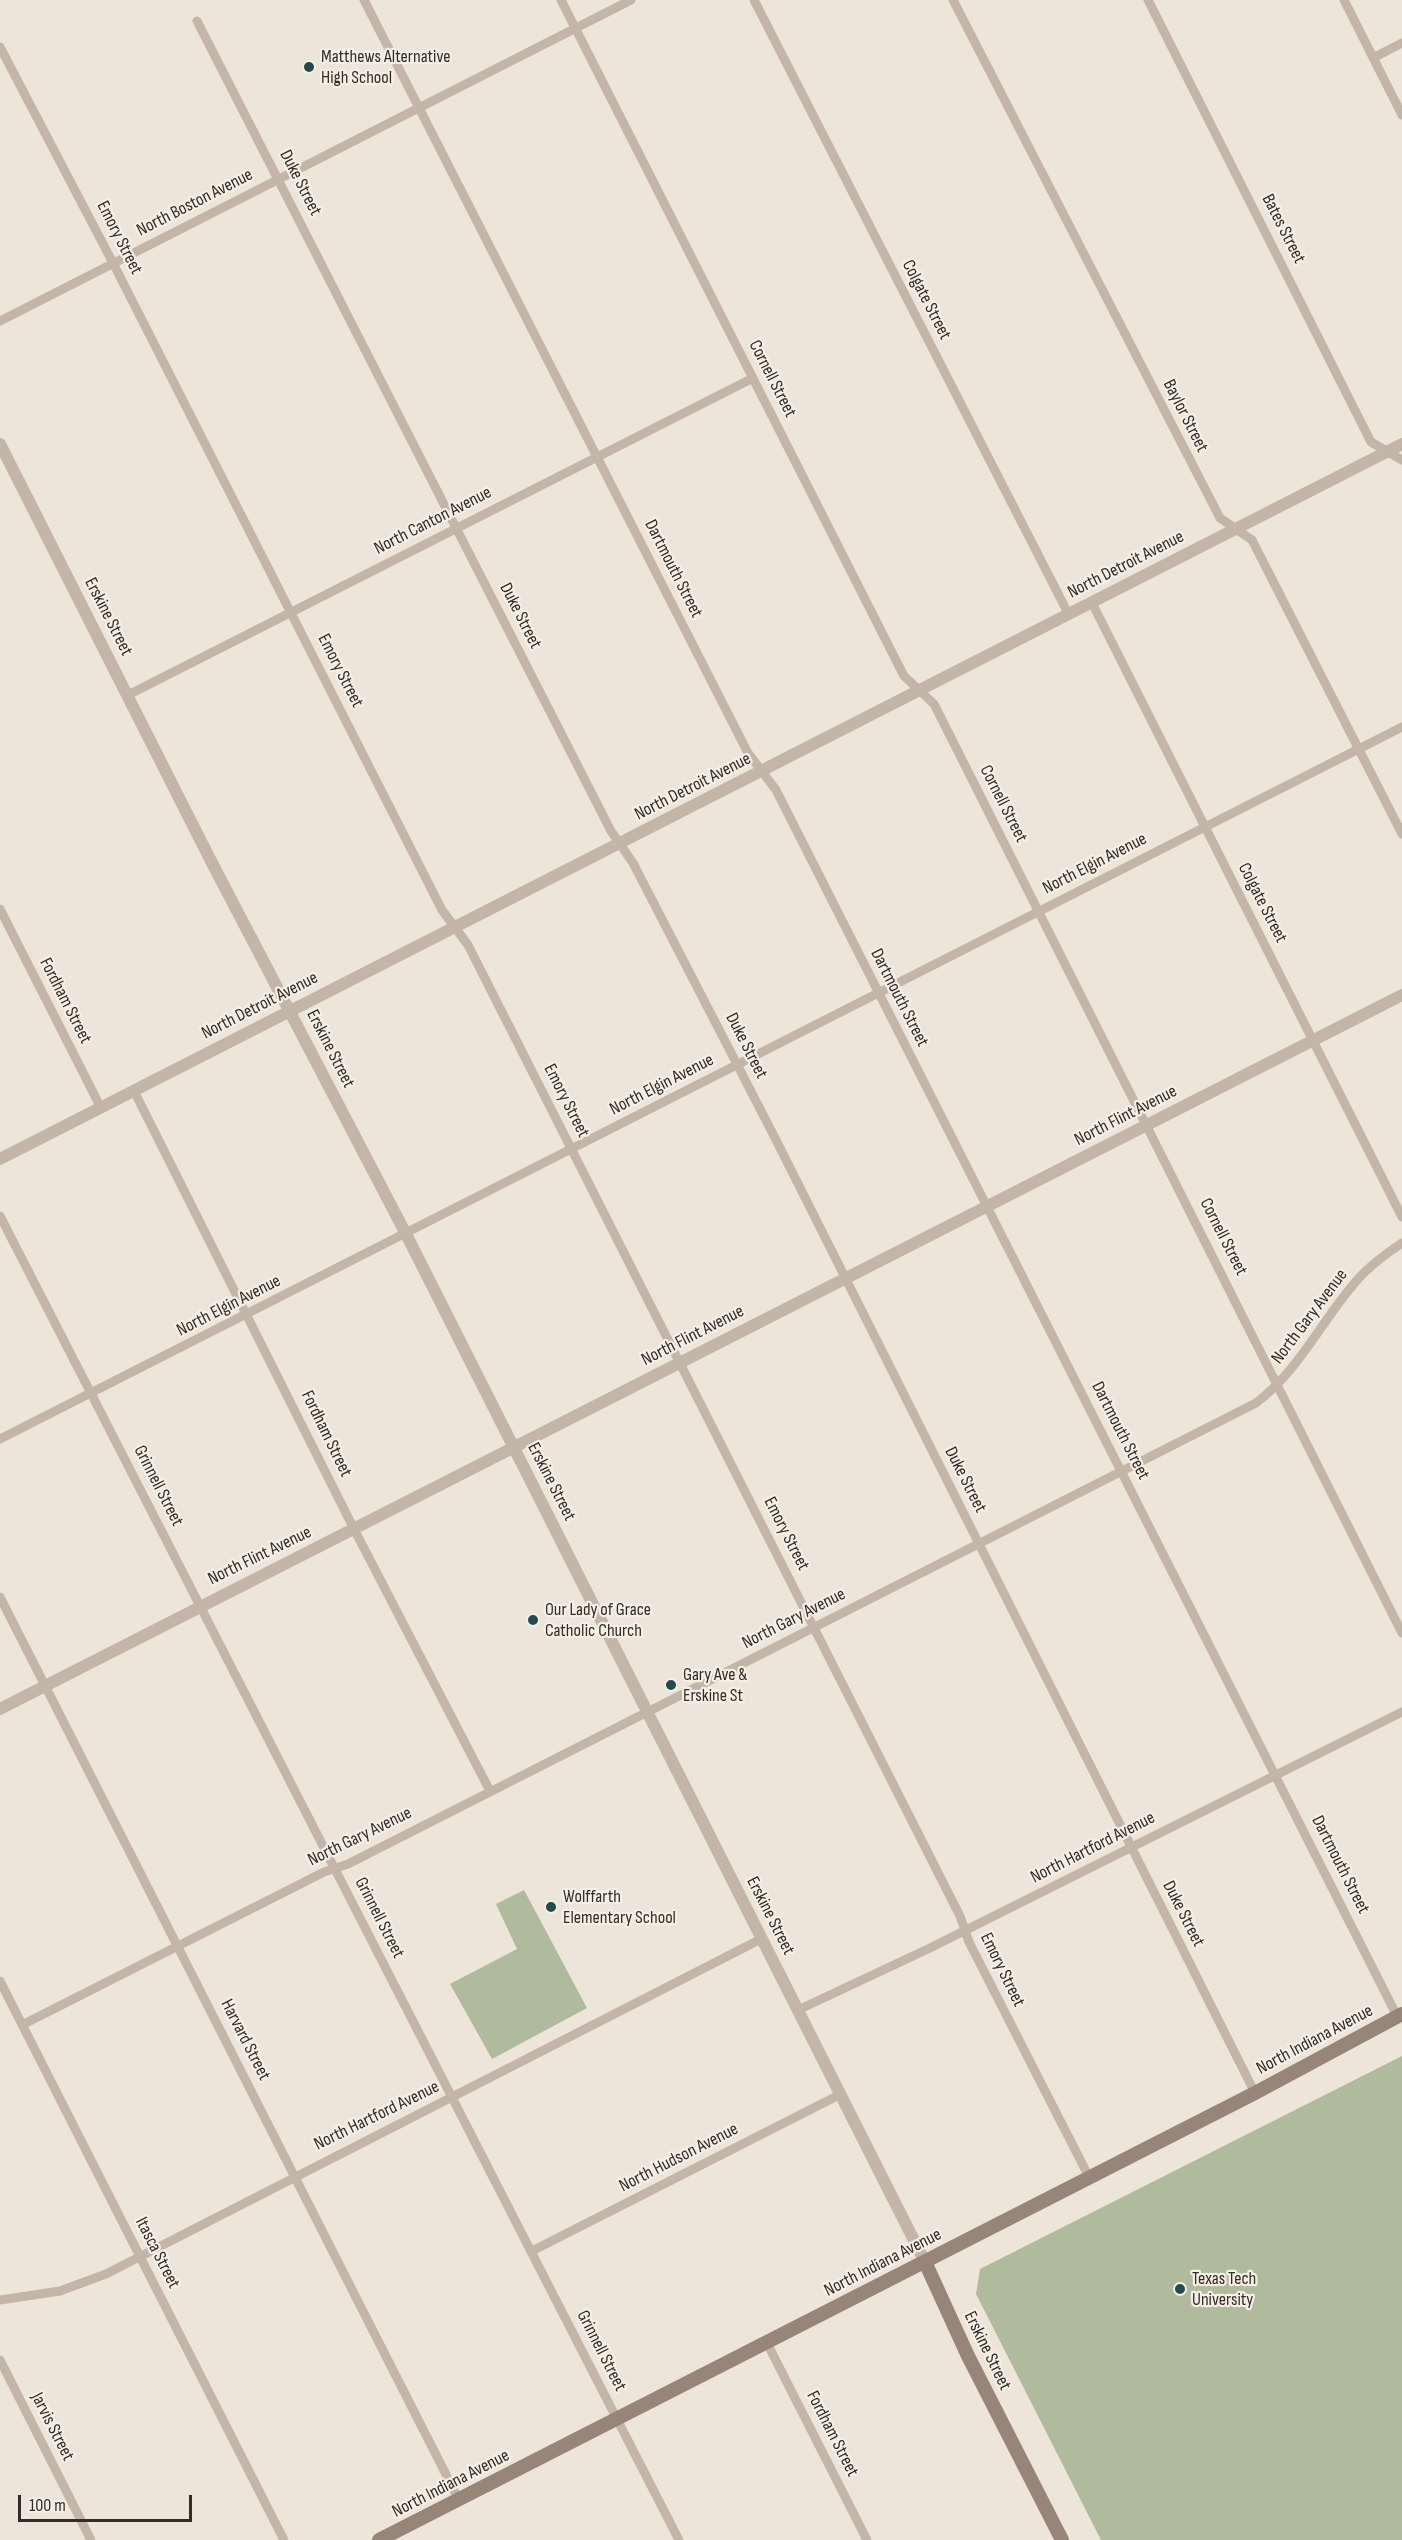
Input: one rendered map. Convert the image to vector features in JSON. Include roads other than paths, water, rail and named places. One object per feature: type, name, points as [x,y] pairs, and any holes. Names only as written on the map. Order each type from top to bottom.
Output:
[{"type":"main road","name":"North Indiana Avenue","points":[[379,2540],[1255,2093],[1400,2015]]},
{"type":"main road","name":"Erskine Street","points":[[924,2262],[974,2367],[1062,2540]]},
{"type":"street","name":"Dartmouth Street","points":[[364,0],[748,753],[776,790],[1400,2015]]},
{"type":"street","name":"Cornell Street","points":[[561,0],[904,676],[934,704],[1402,1633]]},
{"type":"street","name":"North Boston Avenue","points":[[0,321],[631,0]]},
{"type":"street","name":"Colgate Street","points":[[754,0],[1069,615]]},
{"type":"street","name":"Baylor Street","points":[[953,0],[1220,518],[1252,540],[1402,834]]},
{"type":"street","name":"Bates Street","points":[[1148,0],[1371,442],[1402,460]]},
{"type":"street","points":[[1344,0],[1402,115]]},
{"type":"street","name":"Duke Street","points":[[197,21],[610,831],[633,863],[737,1065],[1255,2093]]},
{"type":"street","points":[[1373,58],[1402,43]]},
{"type":"street","name":"Emory Street","points":[[0,47],[113,263],[442,910],[468,945],[814,1627],[1089,2177]]},
{"type":"street","name":"North Canton Avenue","points":[[128,695],[753,378]]},
{"type":"street","name":"Erskine Street","points":[[0,444],[406,1234],[924,2262]]},
{"type":"street","name":"North Detroit Avenue","points":[[0,1159],[763,772],[1402,444]]},
{"type":"street","name":"Colgate Street","points":[[1092,603],[1402,1217]]},
{"type":"street","name":"North Elgin Avenue","points":[[0,1439],[1402,727]]},
{"type":"street","name":"Fordham Street","points":[[0,909],[101,1108]]},
{"type":"street","name":"North Flint Avenue","points":[[0,1709],[1402,995]]},
{"type":"street","name":"Fordham Street","points":[[134,1091],[354,1529],[490,1791]]},
{"type":"street","name":"Grinnell Street","points":[[0,1216],[679,2540]]},
{"type":"street","name":"North Gary Avenue","points":[[22,2025],[647,1712],[1256,1403],[1278,1384],[1304,1355],[1353,1284],[1372,1265],[1402,1243]]},
{"type":"street","name":"Harvard Street","points":[[0,1597],[459,2500]]},
{"type":"street","name":"North Hartford Avenue","points":[[798,2010],[965,1931],[1402,1712]]},
{"type":"street","name":"North Hartford Avenue","points":[[0,2300],[36,2297],[84,2284],[761,1939]]},
{"type":"street","name":"Itasca Street","points":[[0,1981],[284,2540]]},
{"type":"street","name":"North Hudson Avenue","points":[[532,2251],[841,2094]]},
{"type":"street","name":"Fordham Street","points":[[767,2343],[867,2540]]},
{"type":"street","name":"Jarvis Street","points":[[0,2360],[91,2540]]},
{"type":"place","name":"Matthews Alternative High School","points":[[309,67]]},
{"type":"place","name":"Our Lady of Grace Catholic Church","points":[[533,1620]]},
{"type":"place","name":"Gary Ave & Erskine St","points":[[671,1685]]},
{"type":"place","name":"Wolffarth Elementary School","points":[[551,1907]]},
{"type":"place","name":"Texas Tech University","points":[[1180,2289]]}]
